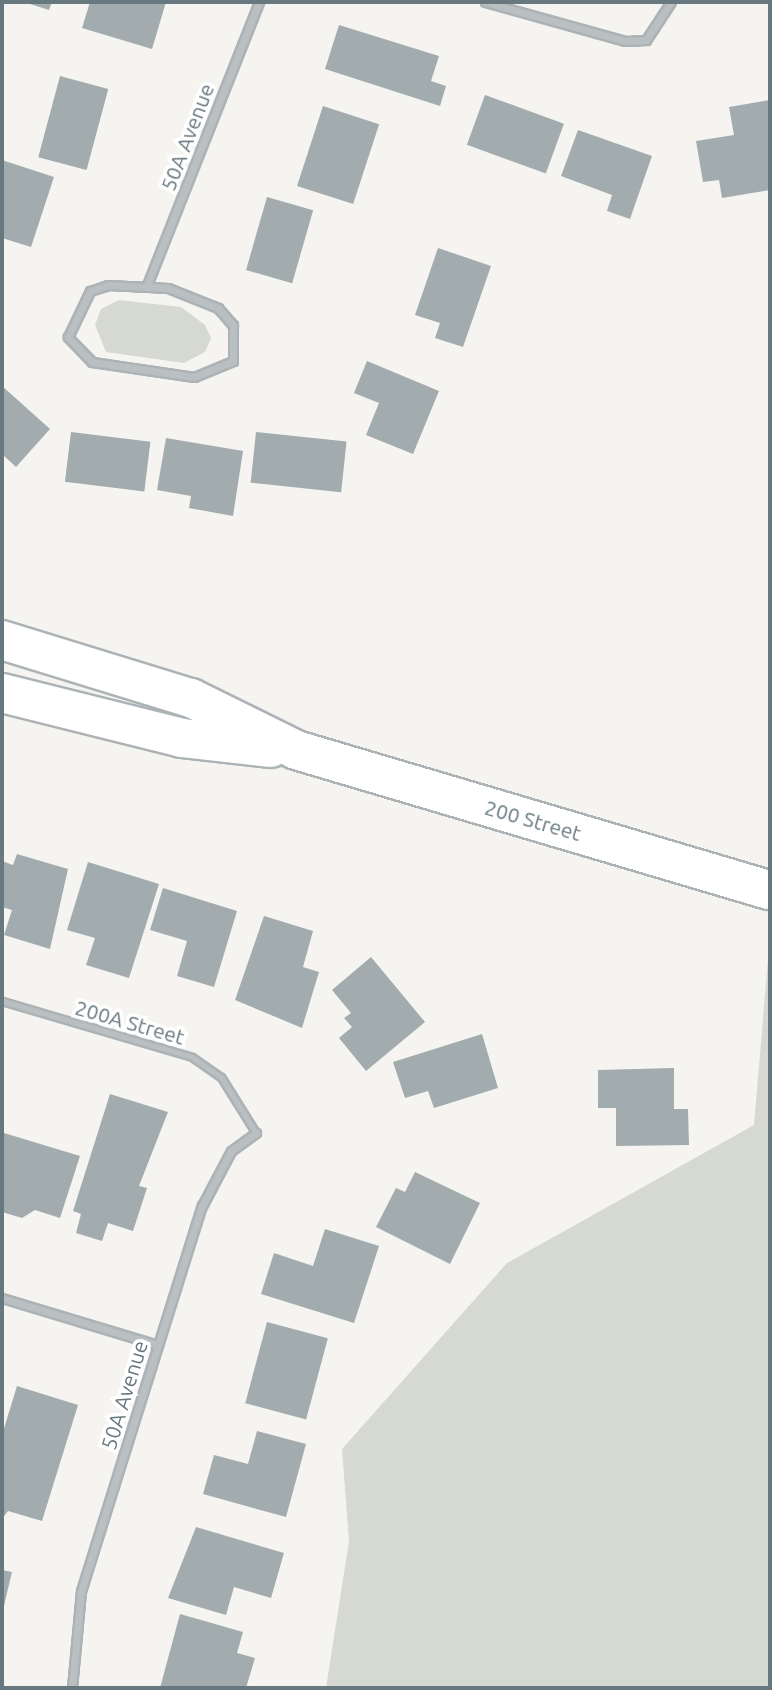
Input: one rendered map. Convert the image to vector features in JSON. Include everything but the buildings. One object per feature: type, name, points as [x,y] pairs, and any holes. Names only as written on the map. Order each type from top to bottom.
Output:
[{"type":"main road","name":"200 Street","points":[[2,640],[191,698],[296,750],[770,890]]},
{"type":"main road","name":"200 Street","points":[[2,693],[182,738],[296,750]]},
{"type":"street","name":"50A Avenue","points":[[147,285],[259,2]]},
{"type":"street","points":[[485,2],[604,38],[646,40],[671,2]]},
{"type":"street","points":[[147,285],[197,296],[218,308],[233,325],[233,361],[194,377],[113,368],[77,349],[68,337],[90,291],[147,285]]},
{"type":"street","name":"50A Avenue","points":[[72,1688],[81,1591],[213,1178],[231,1151],[256,1133]]},
{"type":"street","points":[[2,1298],[158,1345]]},
{"type":"lane","name":"200A Street","points":[[2,1002],[192,1057],[221,1077],[256,1133]]},
{"type":"shaded area","points":[[119,300],[181,307],[205,325],[211,338],[205,352],[184,363],[106,352],[95,325],[101,309]]},
{"type":"shaded area","points":[[770,936],[770,1688],[326,1688],[349,1541],[342,1449],[507,1263],[754,1125]]}]
